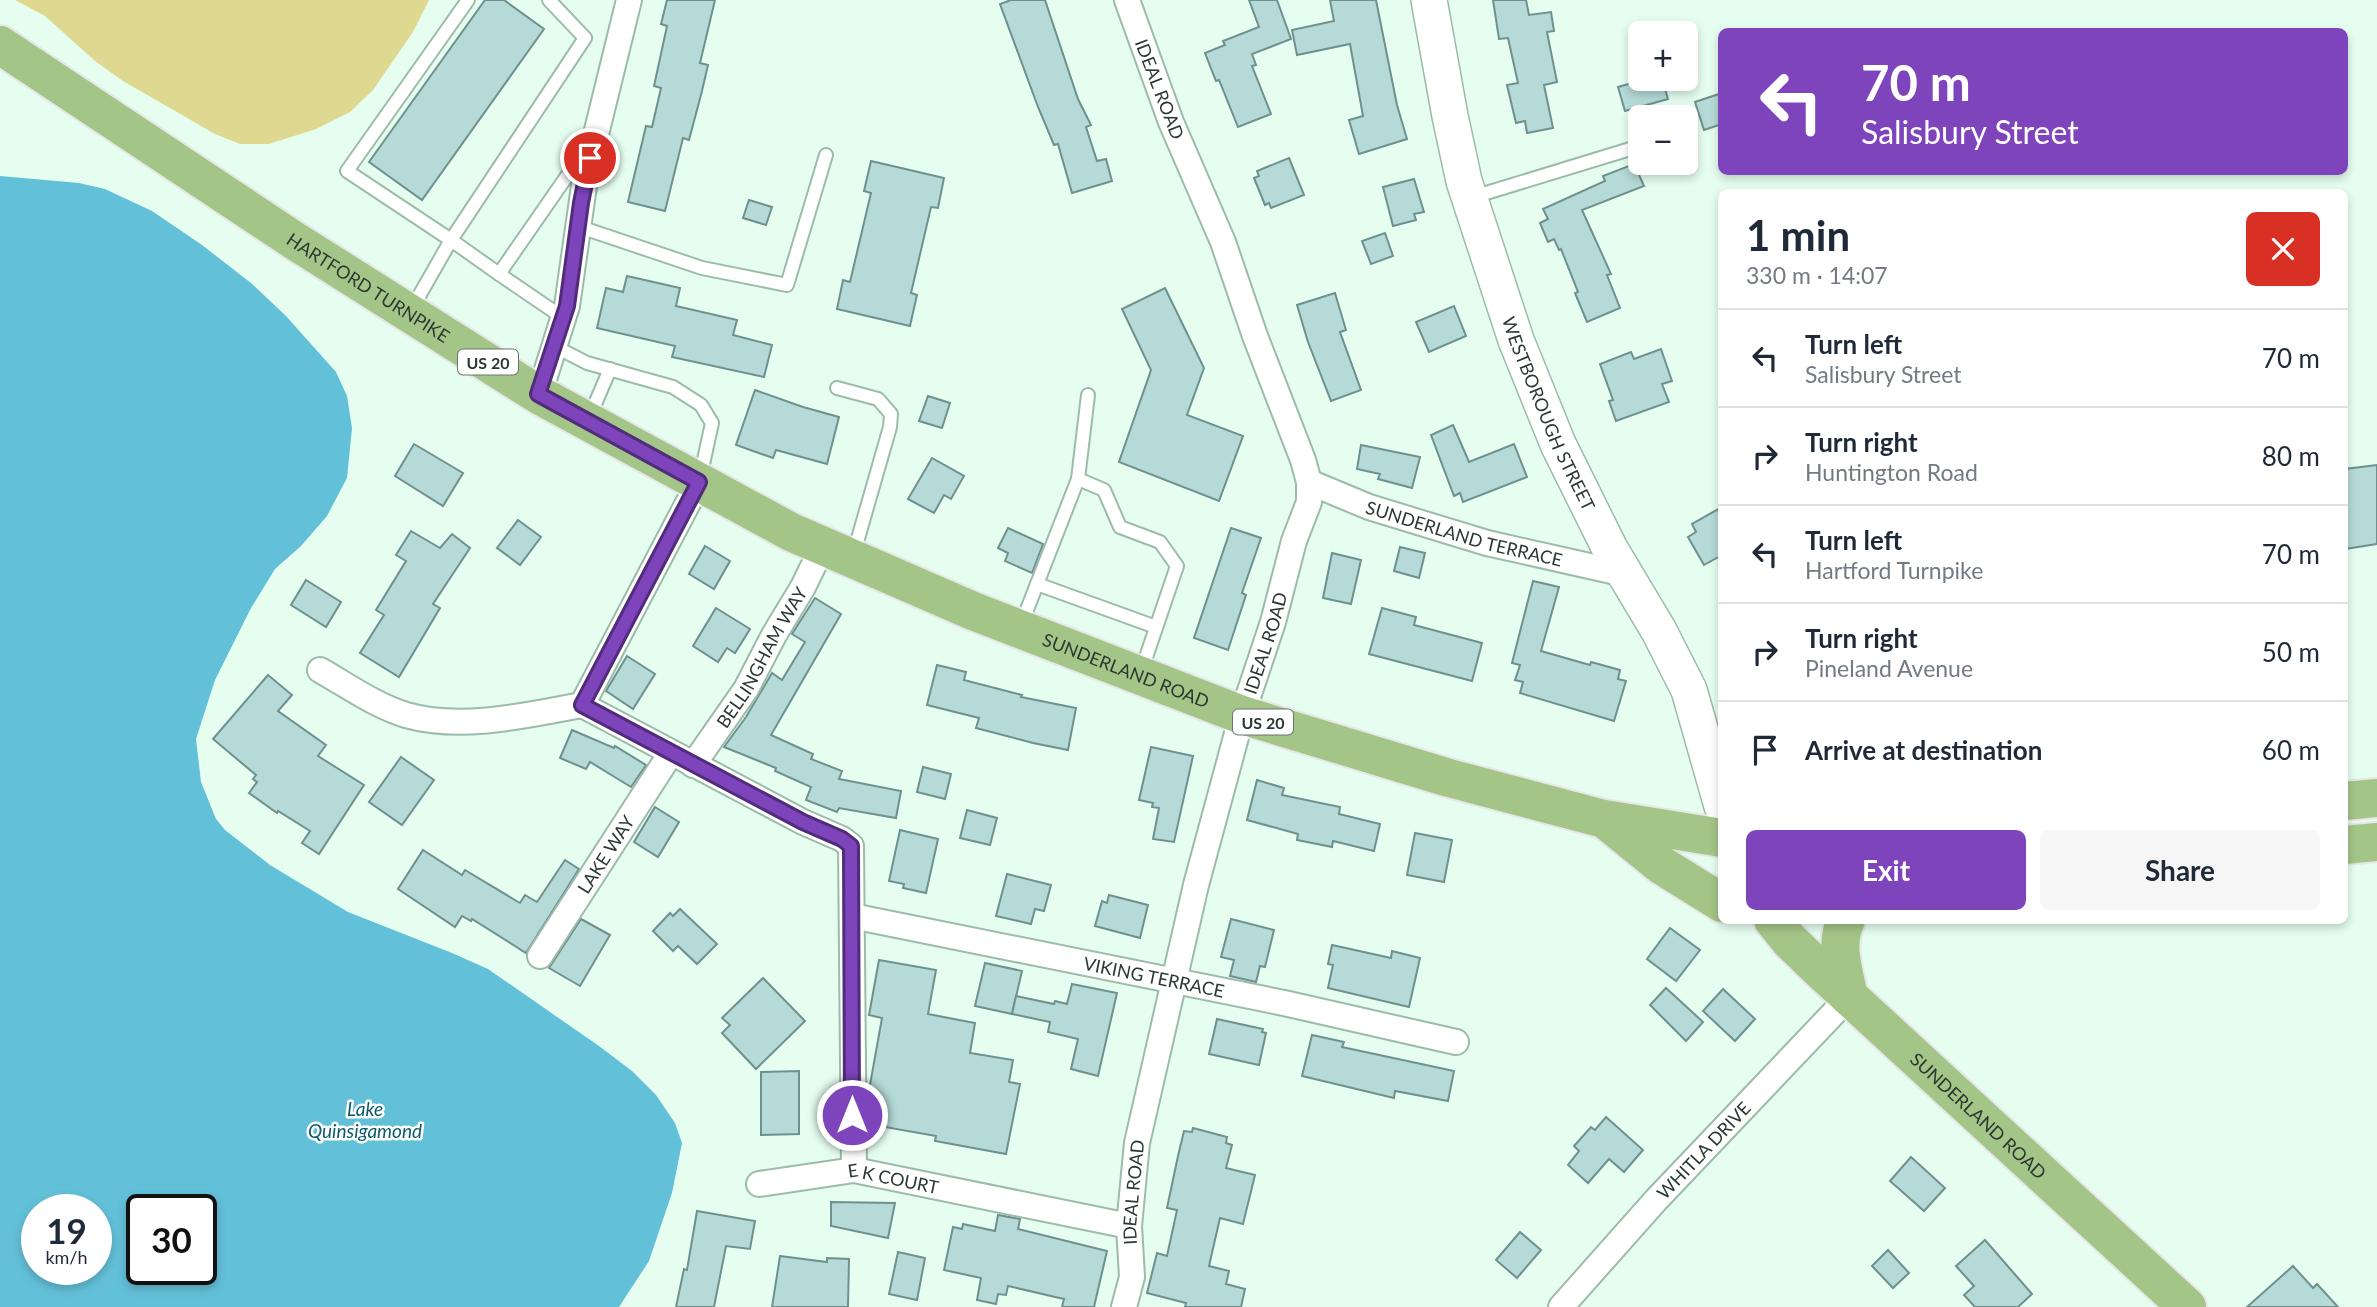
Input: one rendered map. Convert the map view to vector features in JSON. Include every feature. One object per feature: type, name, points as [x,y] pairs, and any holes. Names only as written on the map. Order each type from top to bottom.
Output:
[{"type":"main road","name":"HARTFORD TURNPIKE","points":[[0,45],[295,241],[538,394],[791,532],[838,553]]},
{"type":"main road","name":"SUNDERLAND ROAD","points":[[838,553],[1020,629],[1242,715],[1449,778],[1604,819],[1718,837]]},
{"type":"main road","points":[[2348,801],[2377,798]]},
{"type":"main road","points":[[1604,819],[1661,864],[1718,900]]},
{"type":"main road","points":[[2348,845],[2377,842]]},
{"type":"main road","name":"SUNDERLAND ROAD","points":[[1763,924],[1781,930],[1849,997],[2187,1307]]},
{"type":"main road","points":[[1845,924],[1840,937],[1840,953],[1849,997]]},
{"type":"street","points":[[538,394],[567,306],[585,179],[629,0]]},
{"type":"street","name":"IDEAL ROAD","points":[[1124,1307],[1132,1277],[1129,1226],[1137,1143],[1196,885],[1242,715],[1273,622],[1294,541],[1309,502],[1309,482],[1303,460],[1255,336],[1223,242],[1171,121],[1127,0]]},
{"type":"street","name":"WESTBOROUGH STREET","points":[[1429,0],[1450,116],[1469,198],[1516,340],[1558,444],[1610,549],[1659,631],[1689,690],[1718,792]]},
{"type":"street","points":[[582,705],[699,482]]},
{"type":"street","name":"SUNDERLAND TERRACE","points":[[1309,482],[1368,507],[1487,543],[1625,574]]},
{"type":"street","name":"BELLINGHAM WAY","points":[[693,765],[746,689],[803,587],[838,553]]},
{"type":"street","points":[[320,670],[384,706],[407,715],[435,719],[453,721],[511,718],[582,705],[851,846],[854,1170]]},
{"type":"street","name":"LAKE WAY","points":[[540,956],[671,753]]},
{"type":"street","name":"VIKING TERRACE","points":[[852,916],[1175,981],[1456,1042]]},
{"type":"street","name":"WHITLA DRIVE","points":[[1561,1307],[1656,1200],[1849,997]]},
{"type":"street","name":"E K COURT","points":[[759,1184],[854,1170],[1129,1226]]},
{"type":"lane","points":[[468,0],[346,171],[562,317]]},
{"type":"lane","points":[[410,313],[451,240],[585,38],[549,0]]},
{"type":"lane","points":[[499,274],[595,136]]},
{"type":"lane","points":[[1469,198],[1628,150]]},
{"type":"lane","points":[[577,226],[702,268],[787,285],[826,155]]},
{"type":"lane","points":[[554,346],[587,363],[673,387],[701,405],[712,423],[699,482]]},
{"type":"lane","points":[[588,421],[610,369]]},
{"type":"lane","points":[[837,388],[878,399],[891,414],[890,427],[838,553]]},
{"type":"lane","points":[[1020,629],[1078,479],[1088,395]]},
{"type":"lane","points":[[1078,479],[1104,490],[1120,527],[1160,542],[1177,566],[1140,675]]},
{"type":"lane","points":[[1037,584],[1156,627]]},
{"type":"shaded area","points":[[15,0],[429,0],[413,32],[373,90],[350,112],[316,129],[269,144],[240,144],[215,134],[123,81],[95,61],[45,16]]},
{"type":"water","name":"Lake Quinsigamond","points":[[0,176],[79,183],[105,189],[152,211],[251,283],[286,316],[336,372],[347,396],[352,428],[347,478],[327,516],[301,546],[275,569],[251,608],[215,680],[196,739],[201,782],[216,819],[225,830],[270,865],[348,912],[488,969],[599,1046],[632,1071],[656,1095],[675,1123],[682,1143],[672,1193],[649,1261],[619,1307],[0,1307]]},
{"type":"building","points":[[485,0],[504,0],[544,29],[422,200],[369,162]]},
{"type":"building","points":[[667,0],[715,0],[700,63],[708,65],[702,91],[689,140],[683,138],[665,211],[628,202],[646,126],[652,127],[661,88],[654,86],[667,26],[661,24]]},
{"type":"building","points":[[1011,0],[1045,0],[1078,99],[1091,125],[1086,127],[1097,161],[1106,159],[1112,181],[1072,193],[1058,144],[1054,145],[1038,107],[1000,4]]},
{"type":"building","points":[[1249,0],[1277,0],[1291,39],[1252,54],[1256,65],[1252,66],[1271,114],[1238,127],[1205,53],[1225,45],[1223,41],[1259,27]]},
{"type":"building","points":[[1330,0],[1376,0],[1397,105],[1407,139],[1359,154],[1349,120],[1363,116],[1350,44],[1297,55],[1292,30],[1334,21]]},
{"type":"building","points":[[1493,0],[1526,0],[1529,15],[1551,12],[1554,31],[1547,32],[1557,82],[1544,85],[1553,128],[1527,133],[1525,121],[1516,123],[1507,85],[1518,83],[1508,38],[1499,39]]},
{"type":"building","points":[[1628,84],[1628,91],[1666,91],[1668,99],[1646,105],[1628,105],[1628,110],[1625,111],[1618,87]]},
{"type":"building","points":[[1718,94],[1718,125],[1704,130],[1695,102]]},
{"type":"building","points":[[1289,158],[1304,195],[1271,208],[1269,203],[1265,205],[1254,178],[1259,176],[1257,171]]},
{"type":"building","points":[[871,161],[944,178],[938,208],[931,207],[911,293],[917,295],[910,326],[837,309],[843,280],[850,282],[871,193],[864,191]]},
{"type":"building","points":[[1628,166],[1628,175],[1639,175],[1644,186],[1582,210],[1611,274],[1607,275],[1620,308],[1587,322],[1561,249],[1559,250],[1554,239],[1548,242],[1540,223],[1548,219],[1543,209],[1605,181],[1603,176]]},
{"type":"building","points":[[1414,179],[1424,212],[1414,214],[1416,220],[1393,226],[1383,187]]},
{"type":"building","points":[[749,200],[772,207],[766,225],[743,218]]},
{"type":"building","points":[[1385,233],[1393,256],[1371,264],[1362,241]]},
{"type":"building","points":[[627,276],[680,288],[676,306],[737,320],[733,335],[772,345],[764,377],[672,357],[675,346],[597,328],[606,288],[623,292]]},
{"type":"building","points":[[1165,288],[1204,368],[1187,415],[1243,436],[1219,501],[1119,462],[1151,370],[1122,309]]},
{"type":"building","points":[[1335,293],[1346,330],[1340,332],[1361,390],[1331,401],[1297,305]]},
{"type":"building","points":[[1454,306],[1466,336],[1429,352],[1416,322]]},
{"type":"building","points":[[1661,349],[1672,381],[1662,384],[1669,402],[1616,421],[1609,401],[1613,400],[1600,364],[1631,352],[1634,359]]},
{"type":"building","points":[[755,390],[839,417],[827,464],[776,450],[773,458],[736,445]]},
{"type":"building","points":[[928,396],[950,403],[942,428],[919,421]]},
{"type":"building","points":[[1453,425],[1469,462],[1514,444],[1527,477],[1463,502],[1460,493],[1454,496],[1431,435]]},
{"type":"building","points":[[414,444],[463,473],[443,506],[395,476]]},
{"type":"building","points":[[1361,445],[1420,457],[1412,488],[1378,479],[1380,474],[1357,469]]},
{"type":"building","points":[[932,458],[964,476],[951,499],[944,495],[934,513],[908,499]]},
{"type":"building","points":[[2377,465],[2377,544],[2348,549],[2348,469]]},
{"type":"building","points":[[1718,509],[1718,557],[1704,565],[1688,537],[1696,532],[1692,524]]},
{"type":"building","points":[[518,520],[541,537],[520,565],[497,548]]},
{"type":"building","points":[[1008,528],[1043,544],[1032,573],[1005,561],[1008,553],[998,548]]},
{"type":"building","points":[[1231,528],[1261,538],[1242,593],[1246,595],[1228,650],[1194,638]]},
{"type":"building","points":[[411,531],[440,548],[452,534],[470,548],[433,604],[440,608],[399,677],[360,653],[384,615],[376,610],[406,561],[396,555]]},
{"type":"building","points":[[705,546],[730,561],[714,589],[689,574]]},
{"type":"building","points":[[1400,547],[1425,553],[1419,578],[1394,571]]},
{"type":"building","points":[[1332,553],[1361,560],[1351,604],[1323,598]]},
{"type":"building","points":[[306,580],[341,602],[326,627],[291,605]]},
{"type":"building","points":[[1533,581],[1559,587],[1541,651],[1590,665],[1591,662],[1620,670],[1618,679],[1626,681],[1614,721],[1520,693],[1523,682],[1515,680],[1520,665],[1512,663]]},
{"type":"building","points":[[815,598],[841,614],[771,735],[813,754],[811,759],[842,771],[839,779],[901,791],[896,818],[839,808],[837,812],[806,800],[811,787],[775,771],[776,768],[724,747],[746,717],[772,673],[782,680],[805,642],[792,634]]},
{"type":"building","points":[[716,608],[750,629],[735,653],[727,648],[718,662],[693,646]]},
{"type":"building","points":[[1382,608],[1416,617],[1414,625],[1482,643],[1472,681],[1369,654]]},
{"type":"building","points":[[627,656],[655,674],[633,709],[606,691]]},
{"type":"building","points":[[937,665],[966,672],[964,680],[1022,695],[1021,697],[1076,708],[1068,750],[976,728],[979,718],[927,705]]},
{"type":"building","points":[[268,675],[292,695],[278,711],[326,745],[318,756],[364,785],[319,854],[302,843],[310,831],[278,811],[277,813],[249,793],[257,782],[253,779],[256,775],[213,739]]},
{"type":"building","points":[[572,730],[614,748],[615,746],[646,765],[631,787],[590,762],[586,769],[560,758]]},
{"type":"building","points":[[1151,747],[1193,756],[1174,842],[1153,839],[1159,808],[1152,807],[1153,803],[1139,800]]},
{"type":"building","points":[[401,757],[434,780],[402,825],[369,802]]},
{"type":"building","points":[[923,767],[951,774],[945,799],[917,792]]},
{"type":"building","points":[[1257,780],[1284,788],[1282,795],[1340,807],[1339,814],[1380,824],[1374,851],[1333,841],[1332,847],[1297,840],[1298,834],[1247,820]]},
{"type":"building","points":[[655,807],[679,822],[658,857],[634,842]]},
{"type":"building","points":[[967,810],[997,818],[990,845],[960,838]]},
{"type":"building","points":[[900,830],[938,839],[926,893],[903,888],[904,884],[889,881]]},
{"type":"building","points":[[1415,833],[1452,840],[1444,882],[1407,875]]},
{"type":"building","points":[[423,850],[462,875],[465,870],[520,903],[525,895],[537,902],[565,860],[579,869],[526,953],[472,919],[471,921],[462,916],[455,927],[398,889]]},
{"type":"building","points":[[1007,874],[1051,885],[1044,911],[1035,909],[1031,924],[996,916]]},
{"type":"building","points":[[1109,895],[1148,905],[1140,938],[1095,926],[1102,901],[1107,903]]},
{"type":"building","points":[[680,909],[717,944],[697,964],[678,946],[673,951],[653,931],[670,913],[673,916]]},
{"type":"building","points":[[581,919],[610,935],[580,986],[549,968]]},
{"type":"building","points":[[1231,919],[1274,930],[1265,967],[1260,966],[1256,982],[1230,976],[1234,960],[1221,957]]},
{"type":"building","points":[[1670,928],[1700,950],[1676,981],[1647,959]]},
{"type":"building","points":[[1332,945],[1391,958],[1392,951],[1420,958],[1409,1007],[1328,988],[1333,965],[1328,964]]},
{"type":"building","points":[[879,960],[936,970],[928,1014],[975,1023],[970,1053],[1013,1060],[1009,1082],[1020,1084],[1006,1154],[935,1141],[936,1136],[868,1124],[868,1096],[882,1018],[869,1015]]},
{"type":"building","points":[[985,963],[1022,971],[1012,1014],[975,1006]]},
{"type":"building","points":[[763,978],[805,1021],[756,1069],[722,1033],[730,1025],[722,1018]]},
{"type":"building","points":[[1072,984],[1117,993],[1098,1076],[1071,1069],[1078,1039],[1048,1032],[1050,1022],[1012,1014],[1016,996],[1067,1004]]},
{"type":"building","points":[[1666,988],[1703,1022],[1686,1041],[1650,1005]]},
{"type":"building","points":[[1723,989],[1755,1019],[1735,1041],[1703,1011]]},
{"type":"building","points":[[1217,1019],[1263,1029],[1262,1032],[1266,1033],[1259,1065],[1209,1054]]},
{"type":"building","points":[[1312,1035],[1344,1042],[1342,1047],[1454,1071],[1448,1101],[1395,1091],[1394,1098],[1302,1076]]},
{"type":"building","points":[[799,1071],[799,1134],[761,1135],[761,1072]]},
{"type":"building","points":[[1606,1117],[1643,1150],[1624,1172],[1609,1159],[1588,1183],[1568,1165],[1579,1151],[1574,1146],[1591,1127],[1595,1130]]},
{"type":"building","points":[[1193,1128],[1227,1137],[1226,1143],[1232,1145],[1226,1168],[1255,1175],[1243,1224],[1220,1218],[1209,1266],[1229,1271],[1226,1284],[1245,1289],[1241,1307],[1185,1307],[1186,1303],[1147,1293],[1157,1253],[1167,1256],[1177,1210],[1167,1208],[1184,1131],[1192,1132]]},
{"type":"building","points":[[1911,1157],[1945,1188],[1924,1211],[1890,1181]]},
{"type":"building","points":[[831,1202],[895,1203],[888,1238],[831,1226]]},
{"type":"building","points":[[697,1211],[755,1221],[750,1249],[726,1246],[714,1307],[676,1307],[684,1269],[687,1270]]},
{"type":"building","points":[[998,1215],[1020,1219],[1018,1229],[1107,1251],[1094,1307],[1062,1307],[1064,1299],[1008,1286],[1006,1295],[998,1294],[996,1304],[977,1300],[981,1278],[944,1270],[953,1227],[962,1229],[963,1224],[995,1231]]},
{"type":"building","points":[[1520,1232],[1541,1250],[1517,1278],[1496,1260]]},
{"type":"building","points":[[1985,1240],[2032,1294],[2018,1307],[1975,1307],[1964,1295],[1974,1286],[1956,1266]]},
{"type":"building","points":[[1888,1250],[1909,1273],[1893,1288],[1872,1266]]},
{"type":"building","points":[[898,1252],[925,1258],[917,1300],[889,1294]]},
{"type":"building","points":[[780,1256],[827,1262],[827,1258],[849,1259],[848,1307],[772,1307]]},
{"type":"building","points":[[2293,1266],[2313,1288],[2317,1284],[2338,1307],[2247,1307]]},
{"type":"route","points":[[590,158],[567,306],[538,394],[699,482],[582,705],[851,846],[852,1115]]}]
